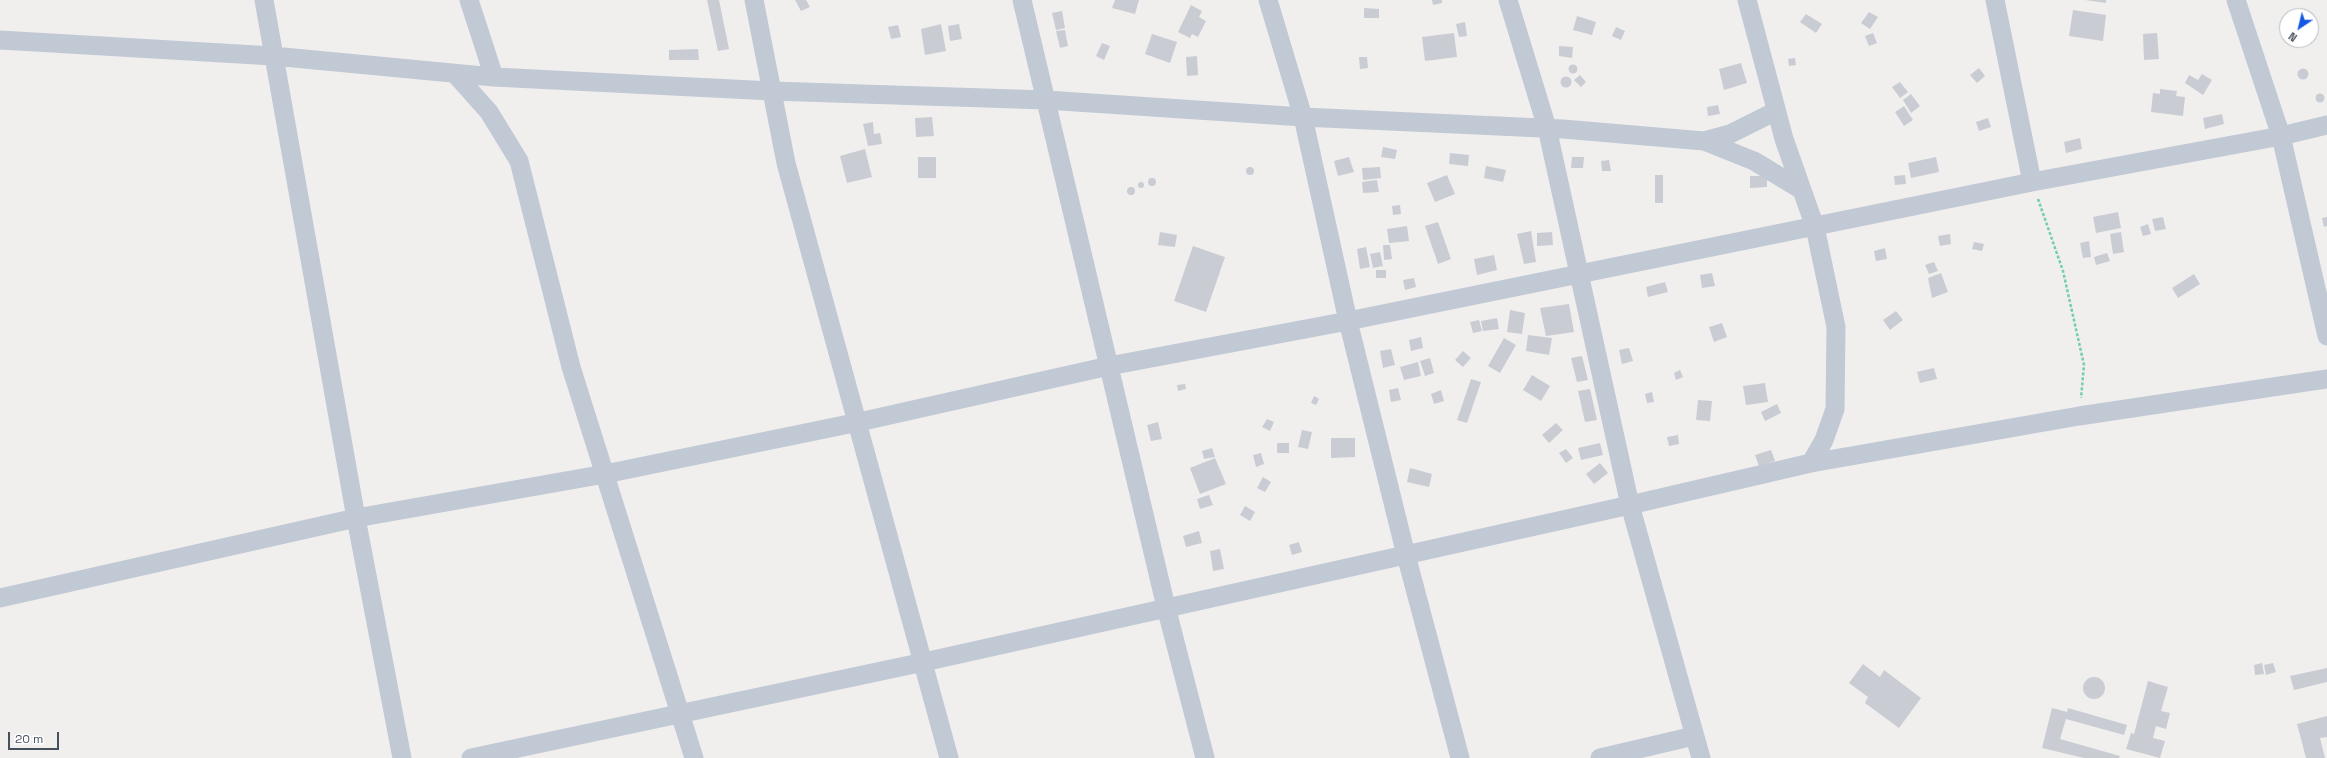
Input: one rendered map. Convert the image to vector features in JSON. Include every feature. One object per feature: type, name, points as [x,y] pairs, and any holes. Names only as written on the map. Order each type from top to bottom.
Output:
[{"type":"street","points":[[264,0],[356,518],[402,758]]},
{"type":"street","points":[[469,0],[494,77]]},
{"type":"street","points":[[754,0],[786,163],[859,422],[949,758]]},
{"type":"street","points":[[1022,0],[1166,607],[1205,758]]},
{"type":"street","points":[[1268,0],[1303,117],[1348,321],[1406,555],[1460,758]]},
{"type":"street","points":[[1508,0],[1547,128],[1630,505],[1701,758]]},
{"type":"street","points":[[1746,0],[1776,111],[1815,227],[1836,327],[1837,394],[1835,409],[1829,429],[1811,463]]},
{"type":"street","points":[[1995,0],[2032,182]]},
{"type":"street","points":[[2236,0],[2281,136],[2327,336]]},
{"type":"street","points":[[0,40],[273,56],[456,75],[772,91],[1046,100],[1303,117],[1547,128],[1704,141],[1754,161],[1802,190]]},
{"type":"street","points":[[456,75],[489,112],[519,161],[571,366],[682,714],[694,758]]},
{"type":"street","points":[[1704,141],[1730,134],[1776,111]]},
{"type":"street","points":[[0,598],[356,518],[605,474],[859,422],[1109,366],[1348,321],[2032,182],[2281,136],[2327,125]]},
{"type":"street","points":[[471,758],[924,662],[1630,505],[1811,463],[2079,416],[2327,378]]},
{"type":"street","points":[[1600,758],[1694,736]]},
{"type":"path","points":[[2032,182],[2063,272],[2084,365],[2079,416]]},
{"type":"building","points":[[707,0],[719,0],[729,49],[718,51]]},
{"type":"building","points":[[795,0],[806,0],[810,7],[801,11]]},
{"type":"building","points":[[1115,0],[1139,0],[1135,14],[1112,8]]},
{"type":"building","points":[[1432,0],[1442,0],[1442,3],[1433,5]]},
{"type":"building","points":[[2085,0],[2106,0],[2106,3]]},
{"type":"building","points":[[1191,5],[1202,11],[1199,17],[1206,21],[1198,37],[1192,34],[1190,38],[1178,32]]},
{"type":"building","points":[[1364,8],[1379,9],[1379,18],[1364,18]]},
{"type":"building","points":[[2073,10],[2106,15],[2103,41],[2069,36]]},
{"type":"building","points":[[1062,11],[1065,28],[1056,30],[1052,13]]},
{"type":"building","points":[[1869,12],[1878,17],[1870,29],[1861,23]]},
{"type":"building","points":[[1806,14],[1822,24],[1816,33],[1800,22]]},
{"type":"building","points":[[1577,16],[1596,22],[1592,35],[1573,30]]},
{"type":"building","points":[[1465,22],[1467,36],[1459,37],[1456,24]]},
{"type":"building","points":[[941,24],[946,51],[925,55],[921,29]]},
{"type":"building","points":[[959,24],[962,39],[950,41],[948,26]]},
{"type":"building","points":[[898,25],[901,37],[891,39],[888,27]]},
{"type":"building","points":[[1616,27],[1625,31],[1621,40],[1612,36]]},
{"type":"building","points":[[1065,30],[1068,46],[1060,48],[1056,31]]},
{"type":"building","points":[[1454,33],[1457,57],[1425,61],[1422,37]]},
{"type":"building","points":[[1873,33],[1877,43],[1869,46],[1865,36]]},
{"type":"building","points":[[2157,33],[2159,59],[2144,60],[2143,34]]},
{"type":"building","points":[[1152,34],[1177,42],[1170,63],[1145,54]]},
{"type":"building","points":[[1102,43],[1110,46],[1104,60],[1096,56]]},
{"type":"building","points":[[1559,46],[1573,47],[1572,58],[1559,56]]},
{"type":"building","points":[[698,49],[699,60],[669,60],[669,50]]},
{"type":"building","points":[[1197,56],[1198,75],[1187,76],[1186,57]]},
{"type":"building","points":[[1359,57],[1367,57],[1368,68],[1360,69]]},
{"type":"building","points":[[1795,58],[1796,65],[1789,66],[1788,59]]},
{"type":"building","points":[[1741,63],[1747,83],[1724,90],[1719,69]]},
{"type":"building","points":[[1571,65],[1575,65],[1577,69],[1575,73],[1571,73],[1569,71],[1569,67]]},
{"type":"building","points":[[1979,68],[1985,76],[1977,83],[1970,75]]},
{"type":"building","points":[[2301,69],[2305,69],[2307,70],[2307,78],[2301,79],[2298,76],[2298,72]]},
{"type":"building","points":[[2202,74],[2212,80],[2203,95],[2185,83],[2189,75],[2198,80]]},
{"type":"building","points":[[1580,75],[1586,82],[1581,87],[1574,80]]},
{"type":"building","points":[[1564,77],[1568,77],[1570,78],[1570,86],[1564,87],[1561,84],[1561,80]]},
{"type":"building","points":[[1900,82],[1908,92],[1900,98],[1892,87]]},
{"type":"building","points":[[2160,89],[2177,91],[2176,96],[2185,97],[2183,116],[2151,112],[2153,93],[2160,94]]},
{"type":"building","points":[[1911,94],[1920,106],[1911,113],[1903,100]]},
{"type":"building","points":[[2318,94],[2322,94],[2324,98],[2322,102],[2318,102],[2316,100],[2316,96]]},
{"type":"building","points":[[1718,105],[1720,114],[1708,116],[1707,107]]},
{"type":"building","points":[[1904,106],[1913,120],[1904,126],[1895,112]]},
{"type":"building","points":[[2222,114],[2224,124],[2205,129],[2203,118]]},
{"type":"building","points":[[932,117],[934,136],[916,137],[915,118]]},
{"type":"building","points":[[1988,118],[1991,127],[1979,131],[1976,122]]},
{"type":"building","points":[[873,122],[874,134],[880,133],[882,144],[868,146],[863,124]]},
{"type":"building","points":[[2080,138],[2082,149],[2066,153],[2064,142]]},
{"type":"building","points":[[1383,147],[1397,150],[1395,159],[1381,157]]},
{"type":"building","points":[[865,149],[872,177],[847,183],[840,156]]},
{"type":"building","points":[[1450,153],[1469,155],[1468,166],[1449,164]]},
{"type":"building","points":[[918,157],[936,157],[936,178],[918,178]]},
{"type":"building","points":[[1349,157],[1354,172],[1338,176],[1334,161]]},
{"type":"building","points":[[1572,157],[1584,157],[1583,168],[1571,168]]},
{"type":"building","points":[[1936,157],[1939,172],[1911,178],[1908,163]]},
{"type":"building","points":[[1609,160],[1611,171],[1602,171],[1601,161]]},
{"type":"building","points":[[1486,166],[1506,170],[1503,182],[1484,178]]},
{"type":"building","points":[[1248,167],[1252,167],[1254,171],[1252,175],[1248,175],[1246,173],[1246,169]]},
{"type":"building","points":[[1380,167],[1381,178],[1363,180],[1362,168]]},
{"type":"building","points":[[1447,175],[1455,194],[1435,202],[1427,183]]},
{"type":"building","points":[[1655,175],[1663,175],[1663,203],[1655,203]]},
{"type":"building","points":[[1905,175],[1906,184],[1895,185],[1894,176]]},
{"type":"building","points":[[1750,176],[1767,176],[1767,187],[1750,188]]},
{"type":"building","points":[[1152,178],[1155,179],[1155,185],[1152,186],[1149,185],[1148,182],[1149,179]]},
{"type":"building","points":[[1377,180],[1379,192],[1363,193],[1362,182]]},
{"type":"building","points":[[1141,182],[1144,185],[1141,188],[1138,185]]},
{"type":"building","points":[[1129,187],[1133,187],[1135,191],[1133,195],[1129,195],[1127,193],[1127,189]]},
{"type":"building","points":[[1400,205],[1401,214],[1393,215],[1392,206]]},
{"type":"building","points":[[2118,212],[2121,228],[2096,233],[2093,217]]},
{"type":"building","points":[[2163,217],[2166,229],[2155,231],[2152,219]]},
{"type":"building","points":[[2327,217],[2327,226],[2324,227],[2322,218]]},
{"type":"building","points":[[1438,222],[1451,259],[1438,264],[1425,226]]},
{"type":"building","points":[[2148,224],[2151,234],[2143,236],[2140,227]]},
{"type":"building","points":[[1407,226],[1409,241],[1389,243],[1387,229]]},
{"type":"building","points":[[1531,231],[1536,262],[1524,264],[1517,234]]},
{"type":"building","points":[[1160,232],[1177,235],[1175,247],[1158,245]]},
{"type":"building","points":[[1552,232],[1553,245],[1537,246],[1537,233]]},
{"type":"building","points":[[2121,232],[2124,252],[2113,254],[2110,234]]},
{"type":"building","points":[[1950,234],[1951,244],[1940,246],[1938,236]]},
{"type":"building","points":[[2089,241],[2091,257],[2083,258],[2080,243]]},
{"type":"building","points":[[1974,242],[1984,244],[1982,251],[1972,249]]},
{"type":"building","points":[[1383,245],[1390,245],[1392,259],[1384,260]]},
{"type":"building","points":[[1193,246],[1225,257],[1206,312],[1174,301]]},
{"type":"building","points":[[1366,247],[1370,267],[1360,269],[1357,249]]},
{"type":"building","points":[[1885,248],[1887,259],[1876,261],[1874,251]]},
{"type":"building","points":[[1380,252],[1383,266],[1373,268],[1370,254]]},
{"type":"building","points":[[2107,253],[2110,261],[2096,265],[2094,257]]},
{"type":"building","points":[[1494,255],[1497,270],[1477,275],[1474,259]]},
{"type":"building","points":[[1934,262],[1938,271],[1929,274],[1925,265]]},
{"type":"building","points":[[1376,270],[1386,270],[1386,278],[1376,278]]},
{"type":"building","points":[[1712,273],[1715,286],[1702,288],[1700,275]]},
{"type":"building","points":[[1941,273],[1948,292],[1932,298],[1928,278]]},
{"type":"building","points":[[2194,274],[2200,284],[2178,298],[2172,288]]},
{"type":"building","points":[[1414,278],[1416,287],[1405,290],[1403,280]]},
{"type":"building","points":[[1665,282],[1668,292],[1648,297],[1646,287]]},
{"type":"building","points":[[1569,304],[1574,332],[1546,336],[1540,308]]},
{"type":"building","points":[[1510,310],[1525,313],[1522,334],[1507,332]]},
{"type":"building","points":[[1896,311],[1903,320],[1890,330],[1883,320]]},
{"type":"building","points":[[1497,318],[1499,329],[1483,331],[1481,321]]},
{"type":"building","points":[[1479,320],[1482,331],[1473,333],[1470,322]]},
{"type":"building","points":[[1722,323],[1727,337],[1714,342],[1709,327]]},
{"type":"building","points":[[1528,335],[1552,338],[1549,355],[1526,351]]},
{"type":"building","points":[[1421,337],[1423,348],[1411,351],[1409,340]]},
{"type":"building","points":[[1504,338],[1516,345],[1500,373],[1488,366]]},
{"type":"building","points":[[1629,348],[1633,361],[1622,364],[1619,350]]},
{"type":"building","points":[[1391,349],[1395,365],[1383,368],[1380,351]]},
{"type":"building","points":[[1463,351],[1471,358],[1463,367],[1455,360]]},
{"type":"building","points":[[1582,356],[1588,380],[1577,382],[1571,358]]},
{"type":"building","points":[[1430,358],[1434,373],[1425,376],[1420,361]]},
{"type":"building","points":[[1418,362],[1421,376],[1404,380],[1400,367]]},
{"type":"building","points":[[1934,368],[1937,379],[1920,383],[1917,372]]},
{"type":"building","points":[[1680,370],[1683,377],[1676,380],[1674,373]]},
{"type":"building","points":[[1532,375],[1550,386],[1541,401],[1523,390]]},
{"type":"building","points":[[1471,379],[1481,382],[1467,423],[1457,420]]},
{"type":"building","points":[[1765,383],[1768,402],[1746,405],[1743,386]]},
{"type":"building","points":[[1185,384],[1186,389],[1178,391],[1177,385]]},
{"type":"building","points":[[1398,388],[1401,400],[1391,402],[1389,390]]},
{"type":"building","points":[[1590,389],[1597,420],[1585,422],[1578,391]]},
{"type":"building","points":[[1441,390],[1444,401],[1434,404],[1431,394]]},
{"type":"building","points":[[1652,392],[1654,402],[1647,403],[1645,394]]},
{"type":"building","points":[[1314,396],[1319,399],[1316,405],[1311,403]]},
{"type":"building","points":[[1698,400],[1712,401],[1710,421],[1696,420]]},
{"type":"building","points":[[1777,404],[1781,413],[1765,421],[1761,412]]},
{"type":"building","points":[[1267,419],[1274,422],[1270,431],[1262,427]]},
{"type":"building","points":[[1158,422],[1162,439],[1151,441],[1147,425]]},
{"type":"building","points":[[1556,423],[1563,430],[1549,443],[1542,435]]},
{"type":"building","points":[[1302,430],[1312,432],[1308,449],[1298,447]]},
{"type":"building","points":[[1678,435],[1679,444],[1669,446],[1667,437]]},
{"type":"building","points":[[1331,438],[1355,438],[1355,457],[1331,458]]},
{"type":"building","points":[[1277,443],[1289,443],[1289,453],[1277,453]]},
{"type":"building","points":[[1600,443],[1603,455],[1581,460],[1578,448]]},
{"type":"building","points":[[1212,448],[1215,457],[1204,459],[1202,451]]},
{"type":"building","points":[[1566,449],[1573,458],[1566,463],[1559,453]]},
{"type":"building","points":[[1771,450],[1775,461],[1759,466],[1755,455]]},
{"type":"building","points":[[1261,453],[1264,464],[1256,467],[1253,455]]},
{"type":"building","points":[[1215,458],[1226,484],[1200,494],[1190,468]]},
{"type":"building","points":[[1600,463],[1608,473],[1594,484],[1586,474]]},
{"type":"building","points":[[1410,468],[1432,474],[1429,487],[1407,482]]},
{"type":"building","points":[[1263,477],[1271,482],[1265,492],[1257,488]]},
{"type":"building","points":[[1209,495],[1213,505],[1200,509],[1197,499]]},
{"type":"building","points":[[1245,506],[1255,512],[1250,521],[1240,515]]},
{"type":"building","points":[[1199,531],[1202,543],[1186,547],[1183,536]]},
{"type":"building","points":[[1299,542],[1302,552],[1292,555],[1289,545]]},
{"type":"building","points":[[1220,549],[1224,569],[1213,571],[1210,551]]},
{"type":"building","points":[[2262,663],[2264,674],[2255,675],[2254,665]]},
{"type":"building","points":[[2273,663],[2276,672],[2266,675],[2264,665]]},
{"type":"building","points":[[1863,664],[1880,677],[1884,670],[1921,698],[1899,728],[1865,703],[1868,697],[1849,683]]},
{"type":"building","points":[[2327,668],[2327,682],[2294,690],[2290,676]]},
{"type":"building","points":[[2094,677],[2102,680],[2105,688],[2102,696],[2094,699],[2086,696],[2083,688],[2086,680]]},
{"type":"building","points":[[2148,681],[2168,687],[2161,711],[2170,713],[2166,729],[2156,726],[2153,738],[2165,741],[2160,758],[2126,749],[2131,733],[2134,734]]},
{"type":"building","points":[[2052,708],[2067,712],[2068,708],[2127,725],[2124,735],[2066,719],[2060,739],[2120,756],[2119,758],[2084,758],[2042,748]]},
{"type":"building","points":[[2327,716],[2327,737],[2320,738],[2325,758],[2306,758],[2297,724]]}]
